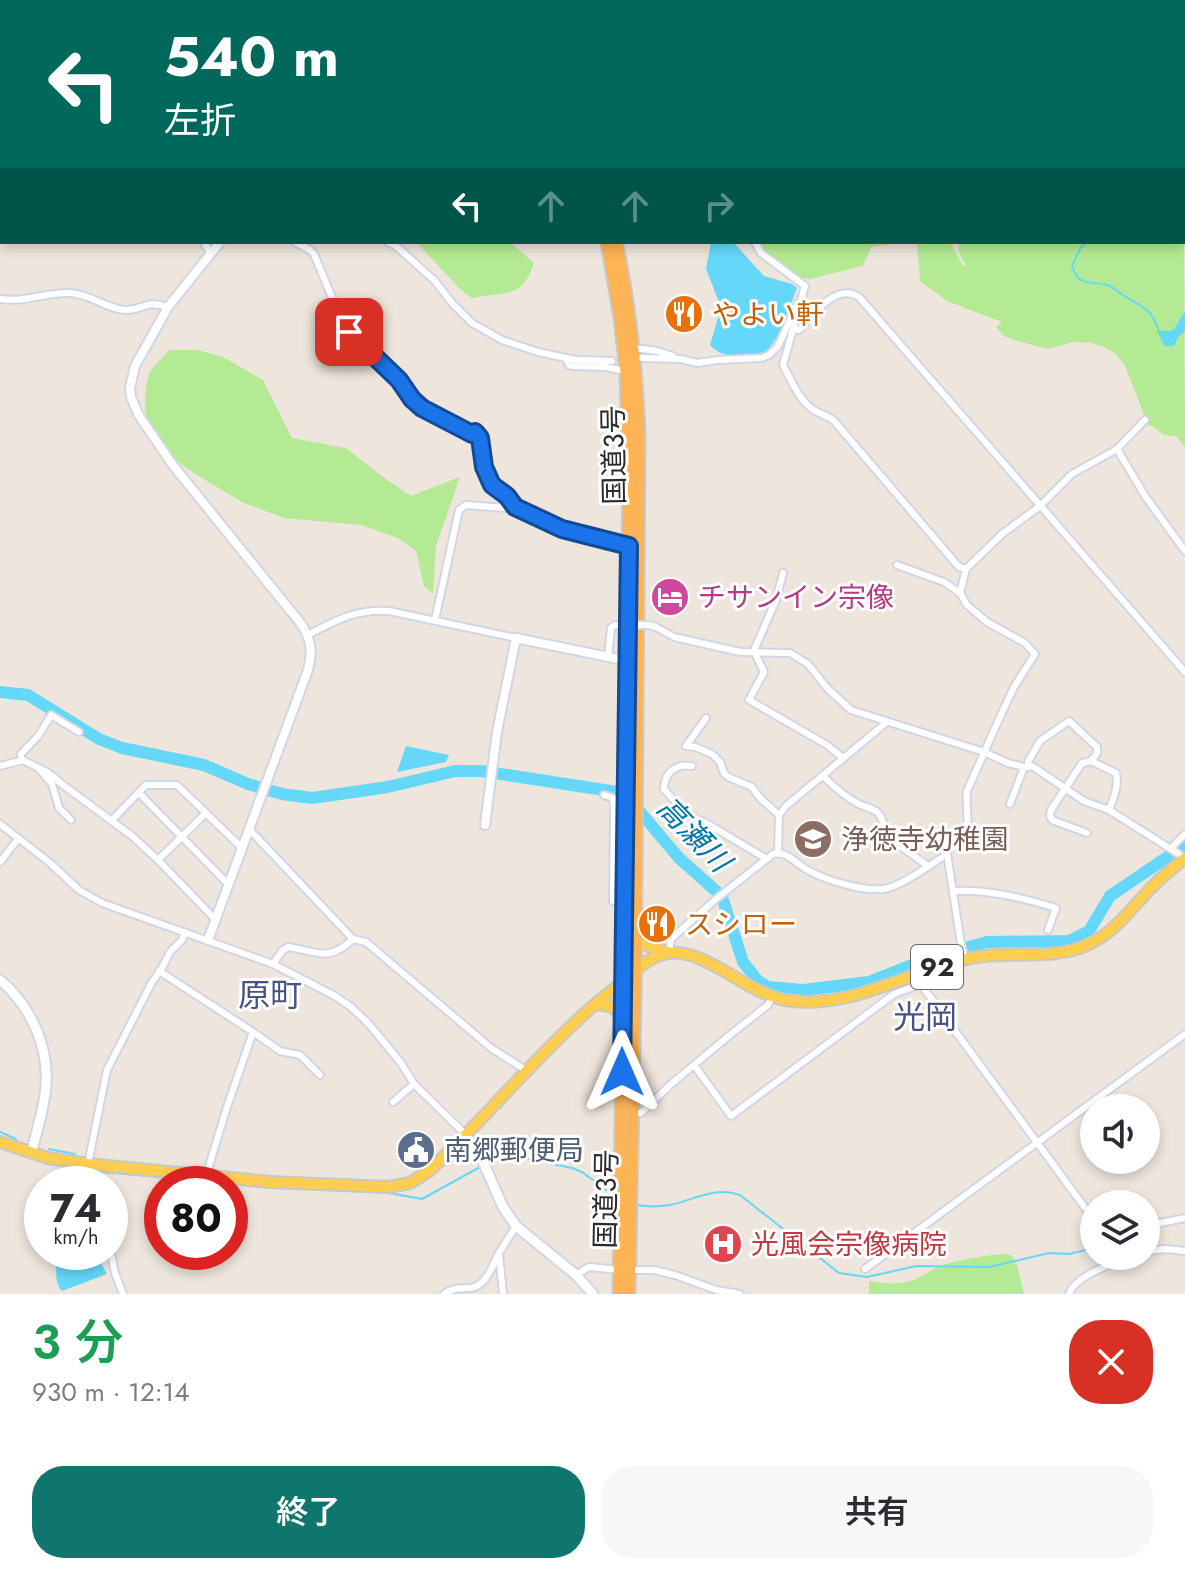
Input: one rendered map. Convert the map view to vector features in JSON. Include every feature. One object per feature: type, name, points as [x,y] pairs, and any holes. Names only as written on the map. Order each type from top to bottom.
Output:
[{"type":"highway","name":"国道3号","points":[[607,244],[626,371],[629,446],[630,814],[622,1020],[624,1270],[619,1294]]},
{"type":"highway","name":"国道3号","points":[[616,244],[634,348],[639,431],[630,791]]},
{"type":"highway","name":"国道3号","points":[[625,1196],[631,1114],[635,928],[630,814]]},
{"type":"highway","name":"国道3号","points":[[624,1270],[629,1294]]},
{"type":"main road","name":"92","points":[[669,952],[699,958],[772,997],[800,1002],[825,1001],[918,979],[965,959],[1062,953],[1090,944],[1114,927],[1180,855]]},
{"type":"main road","points":[[635,928],[642,943],[669,952]]},
{"type":"main road","points":[[248,1180],[379,1188],[399,1186],[418,1179],[596,1004],[649,960],[669,952]]},
{"type":"main road","points":[[0,980],[32,1019],[46,1063],[47,1081],[31,1153]]},
{"type":"main road","points":[[596,1004],[610,1005],[622,1020]]},
{"type":"main road","points":[[465,1134],[481,1157],[503,1207],[516,1226],[576,1275],[593,1294]]},
{"type":"main road","points":[[0,1142],[31,1153],[83,1163],[144,1169]]},
{"type":"street","points":[[205,244],[210,253]]},
{"type":"street","points":[[208,940],[308,670],[311,651],[308,635],[291,610],[172,464],[133,403],[130,388],[135,366],[168,307],[218,244]]},
{"type":"street","points":[[298,244],[314,254],[349,332],[399,380],[422,408],[472,434],[475,432],[480,438],[484,467],[492,485],[507,496],[515,507],[562,529],[629,546]]},
{"type":"street","points":[[392,244],[435,281],[472,323],[511,344],[566,358],[612,361]]},
{"type":"street","points":[[756,244],[761,253],[805,286],[783,365],[800,395],[813,410],[835,422],[959,567],[966,569]]},
{"type":"street","points":[[0,299],[13,301],[66,293],[86,296],[118,309],[132,310],[147,303],[168,307]]},
{"type":"street","points":[[794,329],[799,330],[829,300],[845,293],[855,294],[1185,672]]},
{"type":"street","points":[[634,348],[670,354],[697,363],[761,358],[778,346],[799,299],[804,296]]},
{"type":"street","points":[[566,358],[572,366],[626,371]]},
{"type":"street","points":[[642,358],[681,359]]},
{"type":"street","points":[[960,593],[966,569],[1002,534],[1040,506],[1072,474],[1117,449],[1145,420]]},
{"type":"street","points":[[1117,449],[1145,496],[1185,551]]},
{"type":"street","points":[[435,620],[459,510],[466,505],[515,507]]},
{"type":"street","points":[[897,565],[944,582],[960,593],[967,605],[987,622],[1025,643],[1035,654],[1014,687],[967,791],[966,833],[945,840],[965,959]]},
{"type":"street","points":[[783,573],[776,600],[755,648],[764,672],[749,700],[827,745],[843,758]]},
{"type":"street","points":[[308,635],[354,613],[389,611],[628,661]]},
{"type":"street","points":[[608,657],[611,628],[615,625],[649,625],[674,637],[755,653],[790,653],[808,664],[827,688],[851,710],[984,752],[1008,763],[1032,766],[1084,801],[1109,810],[1180,855],[1185,834]]},
{"type":"street","points":[[485,825],[497,732],[516,638]]},
{"type":"street","points":[[21,761],[21,754],[39,735],[51,715],[79,732]]},
{"type":"street","points":[[706,718],[686,746],[712,754],[728,777],[752,787],[779,815]]},
{"type":"street","points":[[1010,804],[1040,741],[1069,721],[1097,747],[1091,761]]},
{"type":"street","points":[[778,852],[779,815],[786,806],[887,722]]},
{"type":"street","points":[[0,766],[23,760],[52,773],[59,782],[112,820],[158,860],[215,919]]},
{"type":"street","points":[[1087,833],[1052,820],[1050,816],[1079,765],[1091,761],[1116,773],[1115,797],[1109,810]]},
{"type":"street","points":[[692,766],[683,765],[669,771],[664,789],[686,814],[765,858]]},
{"type":"street","points":[[39,769],[52,784],[59,808],[71,820]]},
{"type":"street","points":[[823,776],[844,795],[876,811],[887,835],[928,866]]},
{"type":"street","points":[[112,820],[146,785],[177,785],[242,848]]},
{"type":"street","points":[[139,793],[228,884]]},
{"type":"street","points":[[604,795],[613,798],[614,807],[613,901]]},
{"type":"street","points":[[158,860],[206,813]]},
{"type":"street","points":[[0,824],[79,890],[102,903],[273,964],[351,1007],[401,1063],[414,1084],[465,1134]]},
{"type":"street","points":[[249,829],[353,939],[366,942],[491,1048],[527,1071]]},
{"type":"street","points":[[0,862],[18,839]]},
{"type":"street","points":[[669,952],[671,939],[765,858],[778,852],[823,877],[877,889],[889,888],[946,855]]},
{"type":"street","points":[[953,891],[1009,896],[1056,908],[1048,930]]},
{"type":"street","points":[[84,1166],[114,1053],[170,952],[185,932]]},
{"type":"street","points":[[273,964],[288,947],[329,954],[341,951],[353,939]]},
{"type":"street","points":[[159,971],[280,1051],[300,1055],[320,1075]]},
{"type":"street","points":[[694,1065],[731,1116],[918,979],[1080,1201]]},
{"type":"street","points":[[631,1114],[641,1113],[670,1085],[768,1005],[772,997]]},
{"type":"street","points":[[209,1166],[253,1032]]},
{"type":"street","points":[[865,1269],[1185,1034]]},
{"type":"street","points":[[393,1102],[414,1084]]},
{"type":"street","points":[[1160,1223],[1185,1218]]},
{"type":"street","points":[[445,1294],[453,1289],[475,1291],[484,1282],[516,1226]]},
{"type":"street","points":[[1160,1250],[1185,1251]]},
{"type":"street","points":[[499,1253],[503,1294]]},
{"type":"street","points":[[576,1275],[589,1267],[654,1270],[716,1290],[740,1294]]},
{"type":"street","points":[[114,1270],[123,1294]]},
{"type":"street","points":[[1069,1294],[1072,1286],[1097,1270]]},
{"type":"green space","points":[[418,244],[512,244],[534,263],[524,283],[510,292],[472,298]]},
{"type":"green space","points":[[760,244],[890,244],[871,247],[863,266],[810,279],[798,277],[765,254]]},
{"type":"green space","points":[[917,244],[951,244],[962,264],[967,267],[959,246],[1184,244],[1185,447],[1176,436],[1164,435],[1148,425],[1125,366],[1116,354],[1092,343],[1073,342],[1048,349],[1014,340],[1004,336],[996,327],[1002,322],[947,301],[920,281]]},
{"type":"green space","points":[[169,350],[197,350],[223,357],[263,380],[292,438],[346,448],[411,496],[460,477],[436,546],[433,594],[424,586],[416,551],[398,538],[361,525],[284,518],[242,502],[162,450],[149,434],[146,387],[150,371]]},
{"type":"green space","points":[[1007,1254],[1017,1265],[1024,1294],[869,1294],[869,1281],[892,1284],[908,1282],[950,1263]]},
{"type":"water","points":[[711,244],[735,244],[764,276],[797,288],[779,335],[766,352],[729,355],[710,345],[720,311],[706,269]]},
{"type":"water","points":[[1185,312],[1185,331],[1174,346],[1164,346],[1157,330],[1173,330]]},
{"type":"water","points":[[406,746],[449,755],[446,762],[397,772]]},
{"type":"water","points":[[56,1270],[105,1270],[107,1274],[62,1291]]},
{"type":"waterway","points":[[1084,244],[1072,266],[1078,278],[1109,286],[1140,305],[1149,312],[1158,329]]},
{"type":"waterway","name":"高瀬川","points":[[0,692],[28,695],[99,739],[122,748],[204,765],[248,784],[282,794],[312,798],[388,787],[455,771],[481,771],[617,792],[636,807],[679,858],[723,900],[743,962],[758,981],[768,987],[803,990],[869,982],[929,958],[987,942],[1069,941],[1089,931],[1110,896],[1185,845]]},
{"type":"waterway","points":[[0,1132],[16,1139]]},
{"type":"waterway","points":[[49,1149],[75,1154]]},
{"type":"waterway","points":[[493,1159],[505,1154],[572,1168],[616,1197]]},
{"type":"waterway","points":[[277,1187],[389,1193],[422,1199],[480,1167]]},
{"type":"waterway","points":[[128,1174],[144,1176]]},
{"type":"waterway","points":[[637,1205],[670,1205],[722,1192],[740,1195],[839,1273],[867,1277],[916,1266],[989,1267],[1049,1253],[1080,1251]]},
{"type":"waterway","points":[[1163,1226],[1185,1222]]},
{"type":"place","name":"やよい軒","points":[[684,314]]},
{"type":"place","name":"チサンイン宗像","points":[[670,597]]},
{"type":"place","name":"浄徳寺幼稚園","points":[[813,839]]},
{"type":"place","name":"スシロー","points":[[657,924]]},
{"type":"place","name":"南郷郵便局","points":[[416,1150]]},
{"type":"place","name":"光風会宗像病院","points":[[723,1244]]},
{"type":"district","name":"原町","points":[[270,995]]},
{"type":"district","name":"光岡","points":[[925,1017]]},
{"type":"route","points":[[349,332],[399,380],[422,408],[472,434],[475,432],[480,438],[484,467],[492,485],[507,496],[515,507],[562,529],[629,546],[622,1072]]}]
